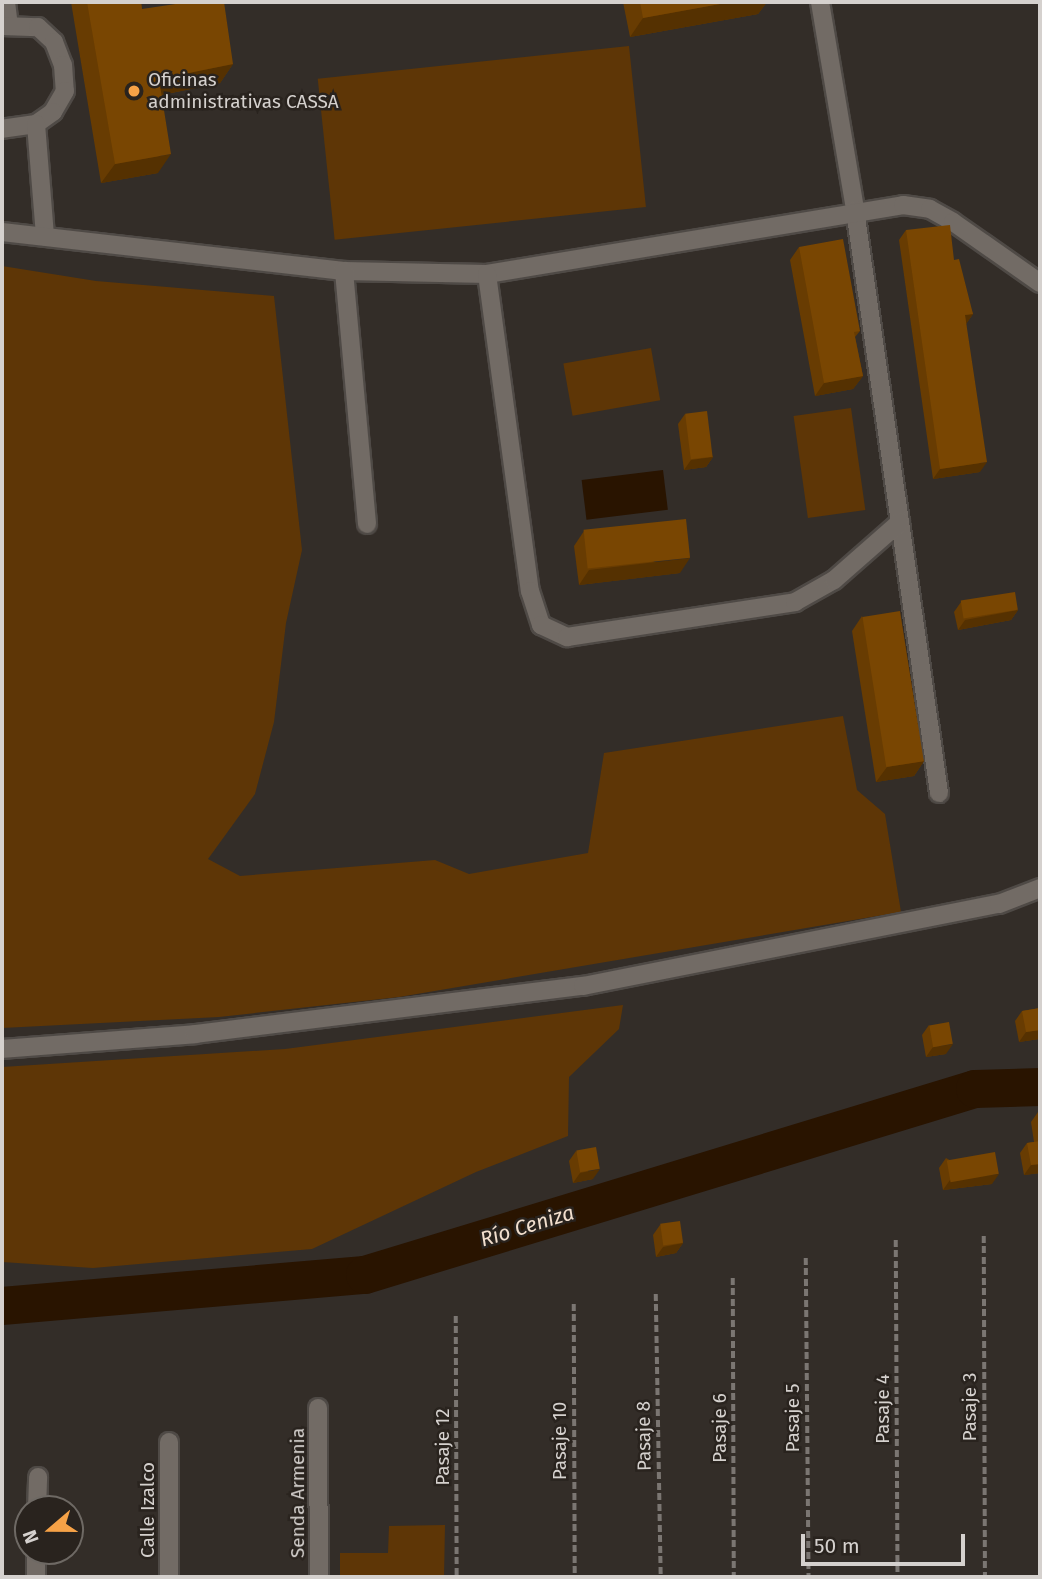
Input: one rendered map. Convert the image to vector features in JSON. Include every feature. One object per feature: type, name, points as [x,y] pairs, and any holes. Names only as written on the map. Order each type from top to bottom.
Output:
[{"type":"street","points":[[2,128],[36,124],[54,112],[65,90],[63,65],[54,42],[38,27],[6,25],[6,2]]},
{"type":"street","points":[[820,2],[855,210],[939,793]]},
{"type":"street","points":[[36,124],[45,237]]},
{"type":"street","points":[[2,232],[344,271],[487,274],[676,245],[855,210],[903,205],[930,209],[1040,283]]},
{"type":"street","points":[[344,271],[367,524]]},
{"type":"street","points":[[487,274],[530,591],[541,625],[567,637],[795,602],[834,580],[901,522]]},
{"type":"street","points":[[2,1049],[195,1034],[583,986],[999,904],[1040,888]]},
{"type":"street","name":"Senda Armenia","points":[[318,1408],[319,1577]]},
{"type":"street","name":"Calle Izalco","points":[[169,1443],[169,1577]]},
{"type":"street","points":[[37,1495],[38,1477]]},
{"type":"path","name":"Pasaje 3","points":[[984,1236],[985,1577]]},
{"type":"path","name":"Pasaje 4","points":[[896,1240],[898,1577]]},
{"type":"path","name":"Pasaje 5","points":[[806,1258],[808,1577]]},
{"type":"path","name":"Pasaje 6","points":[[733,1278],[734,1577]]},
{"type":"path","name":"Pasaje 8","points":[[656,1294],[661,1577]]},
{"type":"path","name":"Pasaje 10","points":[[574,1304],[575,1577]]},
{"type":"path","name":"Pasaje 12","points":[[456,1317],[457,1577]]},
{"type":"shaded area","points":[[629,46],[646,207],[335,240],[318,79]]},
{"type":"shaded area","points":[[2,266],[96,281],[274,296],[302,550],[286,623],[274,722],[255,794],[208,859],[240,876],[435,860],[469,874],[588,853],[604,753],[843,716],[857,790],[885,814],[901,912],[399,997],[219,1017],[2,1028]]},
{"type":"shaded area","points":[[651,348],[660,400],[573,416],[563,363]]},
{"type":"shaded area","points":[[851,408],[865,510],[808,518],[794,416]]},
{"type":"shaded area","points":[[663,470],[668,510],[586,520],[582,480]]},
{"type":"shaded area","points":[[623,1005],[619,1029],[569,1077],[568,1136],[476,1172],[312,1249],[93,1268],[2,1262],[2,1067],[285,1049]]},
{"type":"shaded area","points":[[445,1525],[444,1577],[340,1577],[340,1553],[388,1553],[389,1526]]},
{"type":"building","name":"Oficinas administrativas CASSA","points":[[87,2],[141,2],[142,9],[189,2],[224,2],[233,64],[159,79],[171,154],[115,164]]},
{"type":"building","points":[[640,2],[731,2],[643,18]]},
{"type":"building","points":[[950,225],[954,260],[959,259],[973,314],[965,315],[987,462],[940,469],[906,230]]},
{"type":"building","points":[[843,239],[860,331],[854,332],[863,376],[824,383],[799,247]]},
{"type":"building","points":[[707,411],[713,457],[691,459],[685,414]]},
{"type":"building","points":[[686,519],[690,558],[588,569],[584,530]]},
{"type":"building","points":[[1015,592],[1018,610],[963,618],[961,601]]},
{"type":"building","points":[[900,611],[924,761],[886,767],[862,617]]},
{"type":"building","points":[[1040,1008],[1040,1030],[1026,1032],[1022,1011]]},
{"type":"building","points":[[949,1022],[953,1044],[933,1047],[929,1025]]},
{"type":"building","points":[[1040,1141],[1040,1164],[1031,1165],[1027,1143]]},
{"type":"building","points":[[596,1147],[600,1169],[580,1172],[576,1150]]},
{"type":"building","points":[[995,1152],[999,1174],[951,1182],[947,1161]]},
{"type":"building","points":[[680,1221],[683,1243],[663,1246],[660,1224]]},
{"type":"waterway","name":"Río Ceniza","points":[[2,1306],[365,1275],[975,1089],[1040,1087]]},
{"type":"place","name":"Oficinas administrativas CASSA","points":[[134,91]]}]
